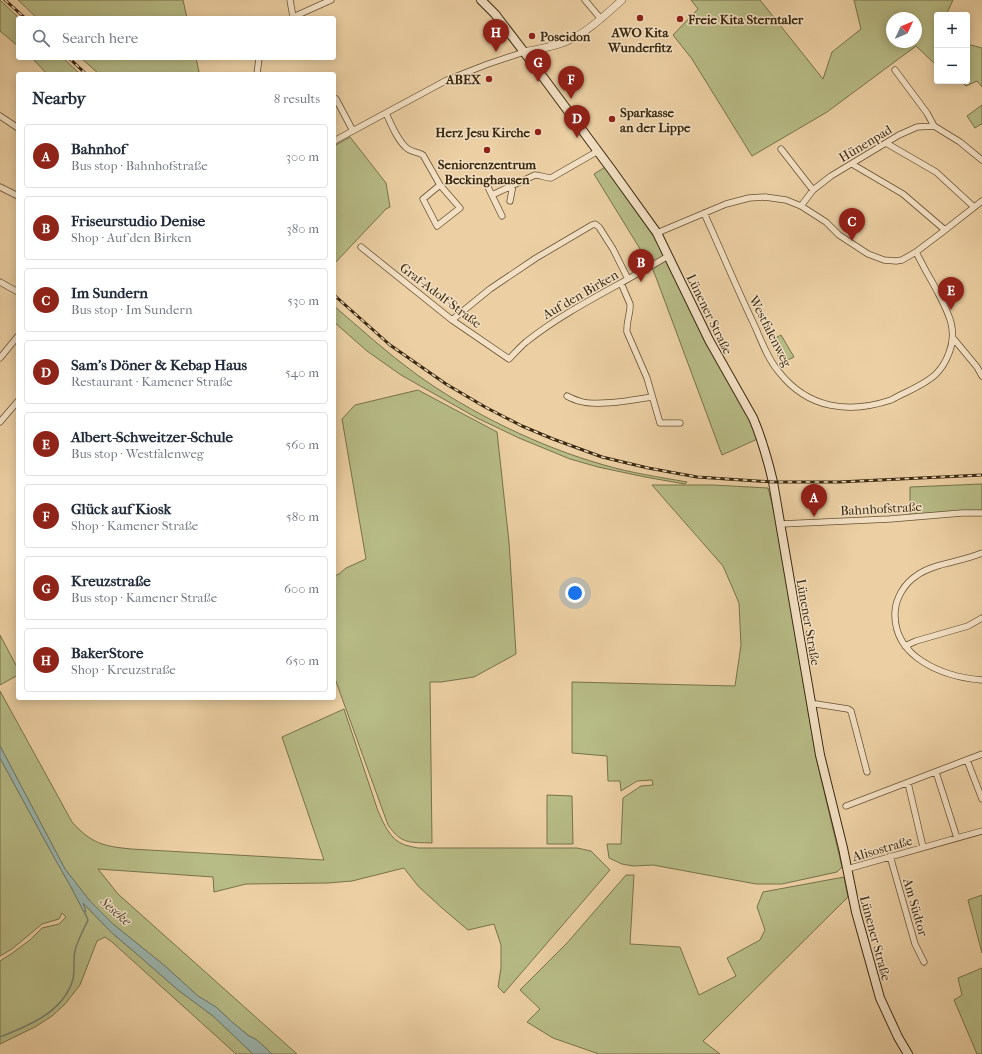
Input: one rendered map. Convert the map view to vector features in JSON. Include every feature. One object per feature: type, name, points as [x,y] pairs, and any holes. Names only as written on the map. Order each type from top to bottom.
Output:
[{"type":"main road","name":"Lünener Straße","points":[[482,0],[495,14],[524,52],[598,151],[657,234],[709,340],[753,418],[770,470],[781,524],[820,755],[856,912],[880,998],[908,1054]]},
{"type":"street","points":[[290,0],[292,16]]},
{"type":"street","points":[[294,16],[330,0]]},
{"type":"street","points":[[585,0],[600,19]]},
{"type":"street","points":[[336,140],[447,80],[524,52],[565,42],[574,38],[600,19],[622,0]]},
{"type":"street","points":[[257,72],[259,60]]},
{"type":"street","points":[[895,70],[927,113],[934,126],[960,142],[982,160]]},
{"type":"street","points":[[336,99],[353,131]]},
{"type":"street","points":[[386,113],[400,141],[407,149],[423,155],[440,185],[460,208],[437,226],[423,199],[440,185]]},
{"type":"street","points":[[0,116],[16,127]]},
{"type":"street","name":"Hünenpad","points":[[801,206],[813,190],[831,176],[899,135],[917,127],[934,126]]},
{"type":"street","points":[[886,143],[936,172],[974,207]]},
{"type":"street","points":[[781,149],[813,190]]},
{"type":"street","points":[[492,196],[535,175],[551,178],[598,151]]},
{"type":"street","points":[[852,164],[903,194],[945,230]]},
{"type":"street","points":[[486,183],[502,216]]},
{"type":"street","points":[[510,201],[513,185]]},
{"type":"street","points":[[0,187],[16,195]]},
{"type":"street","points":[[657,234],[704,213],[736,201],[756,197],[765,197],[786,200],[801,206],[826,222],[839,235],[878,259],[890,261],[902,260],[916,252],[982,201]]},
{"type":"street","name":"Westfalenweg","points":[[704,213],[742,298],[778,372],[790,384],[810,398],[828,405],[859,407],[891,400],[936,374],[946,359],[951,348],[953,338],[948,312],[916,252]]},
{"type":"street","points":[[452,320],[490,289],[536,258],[595,224],[599,227],[613,249],[628,279]]},
{"type":"street","name":"Graf-Adolf-Straße","points":[[361,247],[452,320],[509,359]]},
{"type":"street","name":"Auf den Birken","points":[[509,359],[525,342],[547,326],[589,300],[668,256]]},
{"type":"street","points":[[0,282],[16,291]]},
{"type":"street","points":[[621,283],[631,308],[627,320],[627,332],[647,378],[660,423],[680,423]]},
{"type":"street","points":[[0,358],[16,338]]},
{"type":"street","points":[[953,338],[977,367],[982,376]]},
{"type":"street","points":[[567,396],[579,401],[593,403],[621,402],[652,397]]},
{"type":"street","points":[[0,422],[16,404]]},
{"type":"street","name":"Bahnhofstraße","points":[[781,524],[982,513]]},
{"type":"street","points":[[982,553],[959,561],[924,570],[902,590],[895,606],[897,630],[905,646],[911,653],[943,672],[957,677],[982,680]]},
{"type":"street","points":[[905,646],[916,641],[968,626],[982,618]]},
{"type":"street","points":[[811,705],[816,704],[848,709],[851,711],[867,772]]},
{"type":"street","points":[[846,806],[982,754]]},
{"type":"street","points":[[967,760],[982,799]]},
{"type":"street","points":[[936,772],[957,838]]},
{"type":"street","name":"Alisostraße","points":[[908,782],[923,847]]},
{"type":"street","name":"Alisostraße","points":[[847,869],[982,831]]},
{"type":"street","name":"Am Südtor","points":[[890,856],[915,944],[924,962]]},
{"type":"green space","points":[[0,0],[17,16],[16,44],[0,31]]},
{"type":"green space","points":[[18,0],[183,0],[187,16],[35,16]]},
{"type":"green space","points":[[691,0],[760,0],[823,79],[832,52],[861,29],[854,0],[953,0],[947,12],[934,12],[934,63],[918,48],[922,48],[922,12],[886,12],[886,48],[913,48],[827,112],[752,156],[692,59],[673,35],[698,9]]},
{"type":"green space","points":[[970,45],[982,48],[982,87],[977,81],[966,86],[964,84],[970,84]]},
{"type":"green space","points":[[34,60],[65,60],[78,72],[45,72]]},
{"type":"green space","points":[[83,60],[196,60],[199,72],[97,72]]},
{"type":"green space","points":[[982,105],[982,125],[981,124],[975,128],[967,116]]},
{"type":"green space","points":[[350,137],[386,183],[390,207],[386,209],[336,262],[336,145]]},
{"type":"green space","points":[[610,164],[654,227],[762,437],[722,455],[653,270],[594,174]]},
{"type":"green space","points":[[336,308],[416,374],[459,402],[506,427],[531,439],[580,458],[635,473],[687,482],[685,484],[645,477],[598,467],[570,459],[519,438],[477,418],[401,375],[367,351],[336,324]]},
{"type":"green space","points":[[781,335],[794,357],[782,363],[770,341]]},
{"type":"green space","points":[[418,390],[497,432],[509,542],[516,654],[474,677],[441,682],[430,682],[432,843],[412,842],[402,839],[388,825],[336,682],[336,575],[346,568],[366,559],[342,419],[355,405]]},
{"type":"green space","points":[[982,484],[982,512],[910,515],[910,487]]},
{"type":"green space","points":[[652,485],[713,485],[768,488],[776,520],[816,757],[842,867],[837,872],[782,884],[756,884],[653,865],[633,866],[622,864],[609,858],[607,844],[621,844],[623,798],[641,786],[653,785],[652,780],[637,781],[621,791],[620,781],[608,781],[607,756],[572,753],[572,682],[735,686],[741,645],[739,603],[723,566]]},
{"type":"green space","points":[[0,635],[16,665],[16,676],[0,685]]},
{"type":"green space","points":[[0,691],[72,822],[86,835],[98,843],[113,847],[131,849],[324,860],[282,737],[344,709],[378,811],[388,831],[400,843],[418,848],[577,848],[591,851],[610,870],[504,993],[498,987],[501,968],[501,945],[494,924],[468,930],[418,886],[404,868],[352,881],[328,883],[246,884],[214,892],[213,877],[98,869],[118,894],[297,1054],[272,1054],[257,1040],[249,1036],[232,1022],[216,1007],[198,996],[165,966],[113,924],[90,901],[65,869],[0,746]]},
{"type":"green space","points":[[0,758],[84,912],[86,911],[82,902],[112,933],[178,990],[213,1016],[253,1054],[236,1054],[105,937],[97,941],[80,985],[65,1004],[52,1016],[35,1027],[0,1044],[0,961],[30,940],[42,928],[59,924],[66,917],[62,913],[59,919],[42,924],[12,949],[0,956]]},
{"type":"green space","points":[[547,795],[572,796],[573,844],[547,844]]},
{"type":"green space","points":[[626,875],[634,875],[630,944],[680,947],[699,995],[736,976],[727,958],[760,940],[765,930],[757,907],[763,892],[844,877],[848,897],[703,1041],[720,1054],[599,1054],[553,1038],[527,1022],[540,1009],[520,990],[567,943]]},
{"type":"green space","points":[[982,895],[982,953],[968,900]]},
{"type":"green space","points":[[982,968],[982,1054],[977,1054],[954,1000],[962,995],[958,978]]},
{"type":"water","points":[[0,746],[65,869],[90,901],[113,924],[165,966],[198,996],[216,1007],[232,1022],[249,1036],[257,1040],[272,1054],[253,1054],[213,1016],[178,990],[112,933],[83,903],[86,911],[84,912],[0,758]]},
{"type":"waterway","points":[[0,1037],[33,1023],[53,1009],[62,1000],[73,979],[74,954],[88,920],[84,911]]},
{"type":"railway","points":[[5,0],[23,16]]},
{"type":"railway","points":[[71,60],[84,72]]},
{"type":"railway","points":[[336,297],[390,345],[446,384],[485,407],[522,426],[602,457],[648,468],[697,477],[773,482],[839,482],[982,475]]},
{"type":"place","name":"AWO Kita Wunderfitz","points":[[640,18]]},
{"type":"place","name":"Freie Kita Sterntaler","points":[[680,19]]},
{"type":"place","name":"Poseidon","points":[[532,36]]},
{"type":"place","name":"BakerStore","points":[[496,52]]},
{"type":"place","name":"ABEX","points":[[489,79]]},
{"type":"place","name":"Kreuzstraße","points":[[538,82]]},
{"type":"place","name":"Glück auf Kiosk","points":[[571,99]]},
{"type":"place","name":"Sparkasse an der Lippe","points":[[612,119]]},
{"type":"place","name":"Herz Jesu Kirche","points":[[538,132]]},
{"type":"place","name":"Sam's Döner & Kebap Haus","points":[[577,138]]},
{"type":"place","name":"Seniorenzentrum Beckinghausen","points":[[487,150]]},
{"type":"place","name":"Im Sundern","points":[[852,241]]},
{"type":"place","name":"Friseurstudio Denise","points":[[641,282]]},
{"type":"place","name":"Albert-Schweitzer-Schule","points":[[951,310]]},
{"type":"place","name":"Bahnhof","points":[[814,517]]},
{"type":"water label","name":"Seseke","points":[[116,911]]}]
